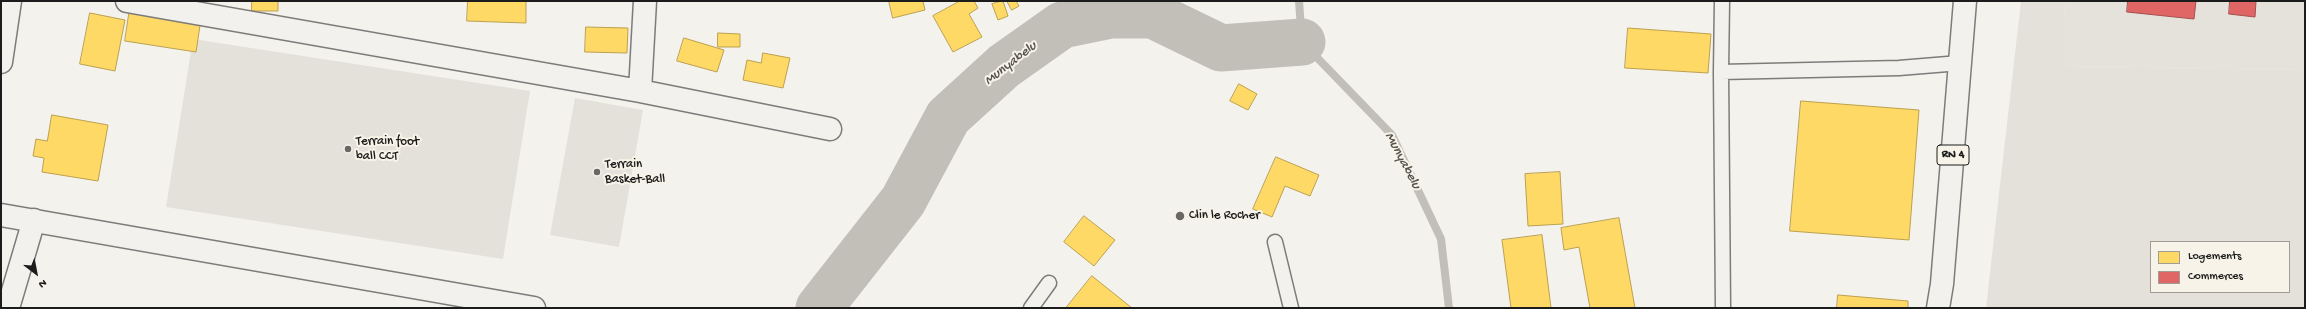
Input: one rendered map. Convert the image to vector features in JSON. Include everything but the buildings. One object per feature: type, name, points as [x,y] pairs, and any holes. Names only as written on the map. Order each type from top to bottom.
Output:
[{"type":"main road","points":[[1,62],[10,1]]},
{"type":"main road","points":[[128,1],[640,91],[830,129]]},
{"type":"main road","points":[[640,91],[645,1]]},
{"type":"main road","name":"RN 4","points":[[1938,308],[1942,284],[1964,1]]},
{"type":"main road","points":[[1,215],[534,308]]},
{"type":"main road","points":[[8,308],[34,220]]},
{"type":"lane","points":[[1722,1],[1721,72],[1723,308]]},
{"type":"lane","points":[[1721,72],[1899,68],[1960,63]]},
{"type":"lane","points":[[1275,242],[1291,308]]},
{"type":"lane","points":[[1031,308],[1049,284]]},
{"type":"shaded area","points":[[2021,1],[2065,1],[2062,67],[2305,70],[2305,308],[1986,308]]},
{"type":"shaded area","points":[[2065,1],[2305,1],[2305,70],[2061,67]]},
{"type":"shaded area","name":"Terrain foot ball CCT","points":[[193,39],[530,91],[503,259],[166,207]]},
{"type":"shaded area","name":"Terrain Basket-Ball","points":[[575,98],[643,110],[619,247],[550,235]]},
{"type":"waterway","name":"Munyabelu","points":[[1299,1],[1302,42],[1392,135],[1441,239],[1449,308]]},
{"type":"waterway","name":"Munyabelu","points":[[819,308],[903,201],[948,117],[1004,66],[1062,25],[1111,15],[1153,15],[1221,48],[1302,42]]},
{"type":"place","name":"Terrain foot ball CCT","points":[[348,149]]},
{"type":"place","name":"Terrain Basket-Ball","points":[[597,172]]},
{"type":"place","name":"Clin le Rocher","points":[[1180,216]]}]
